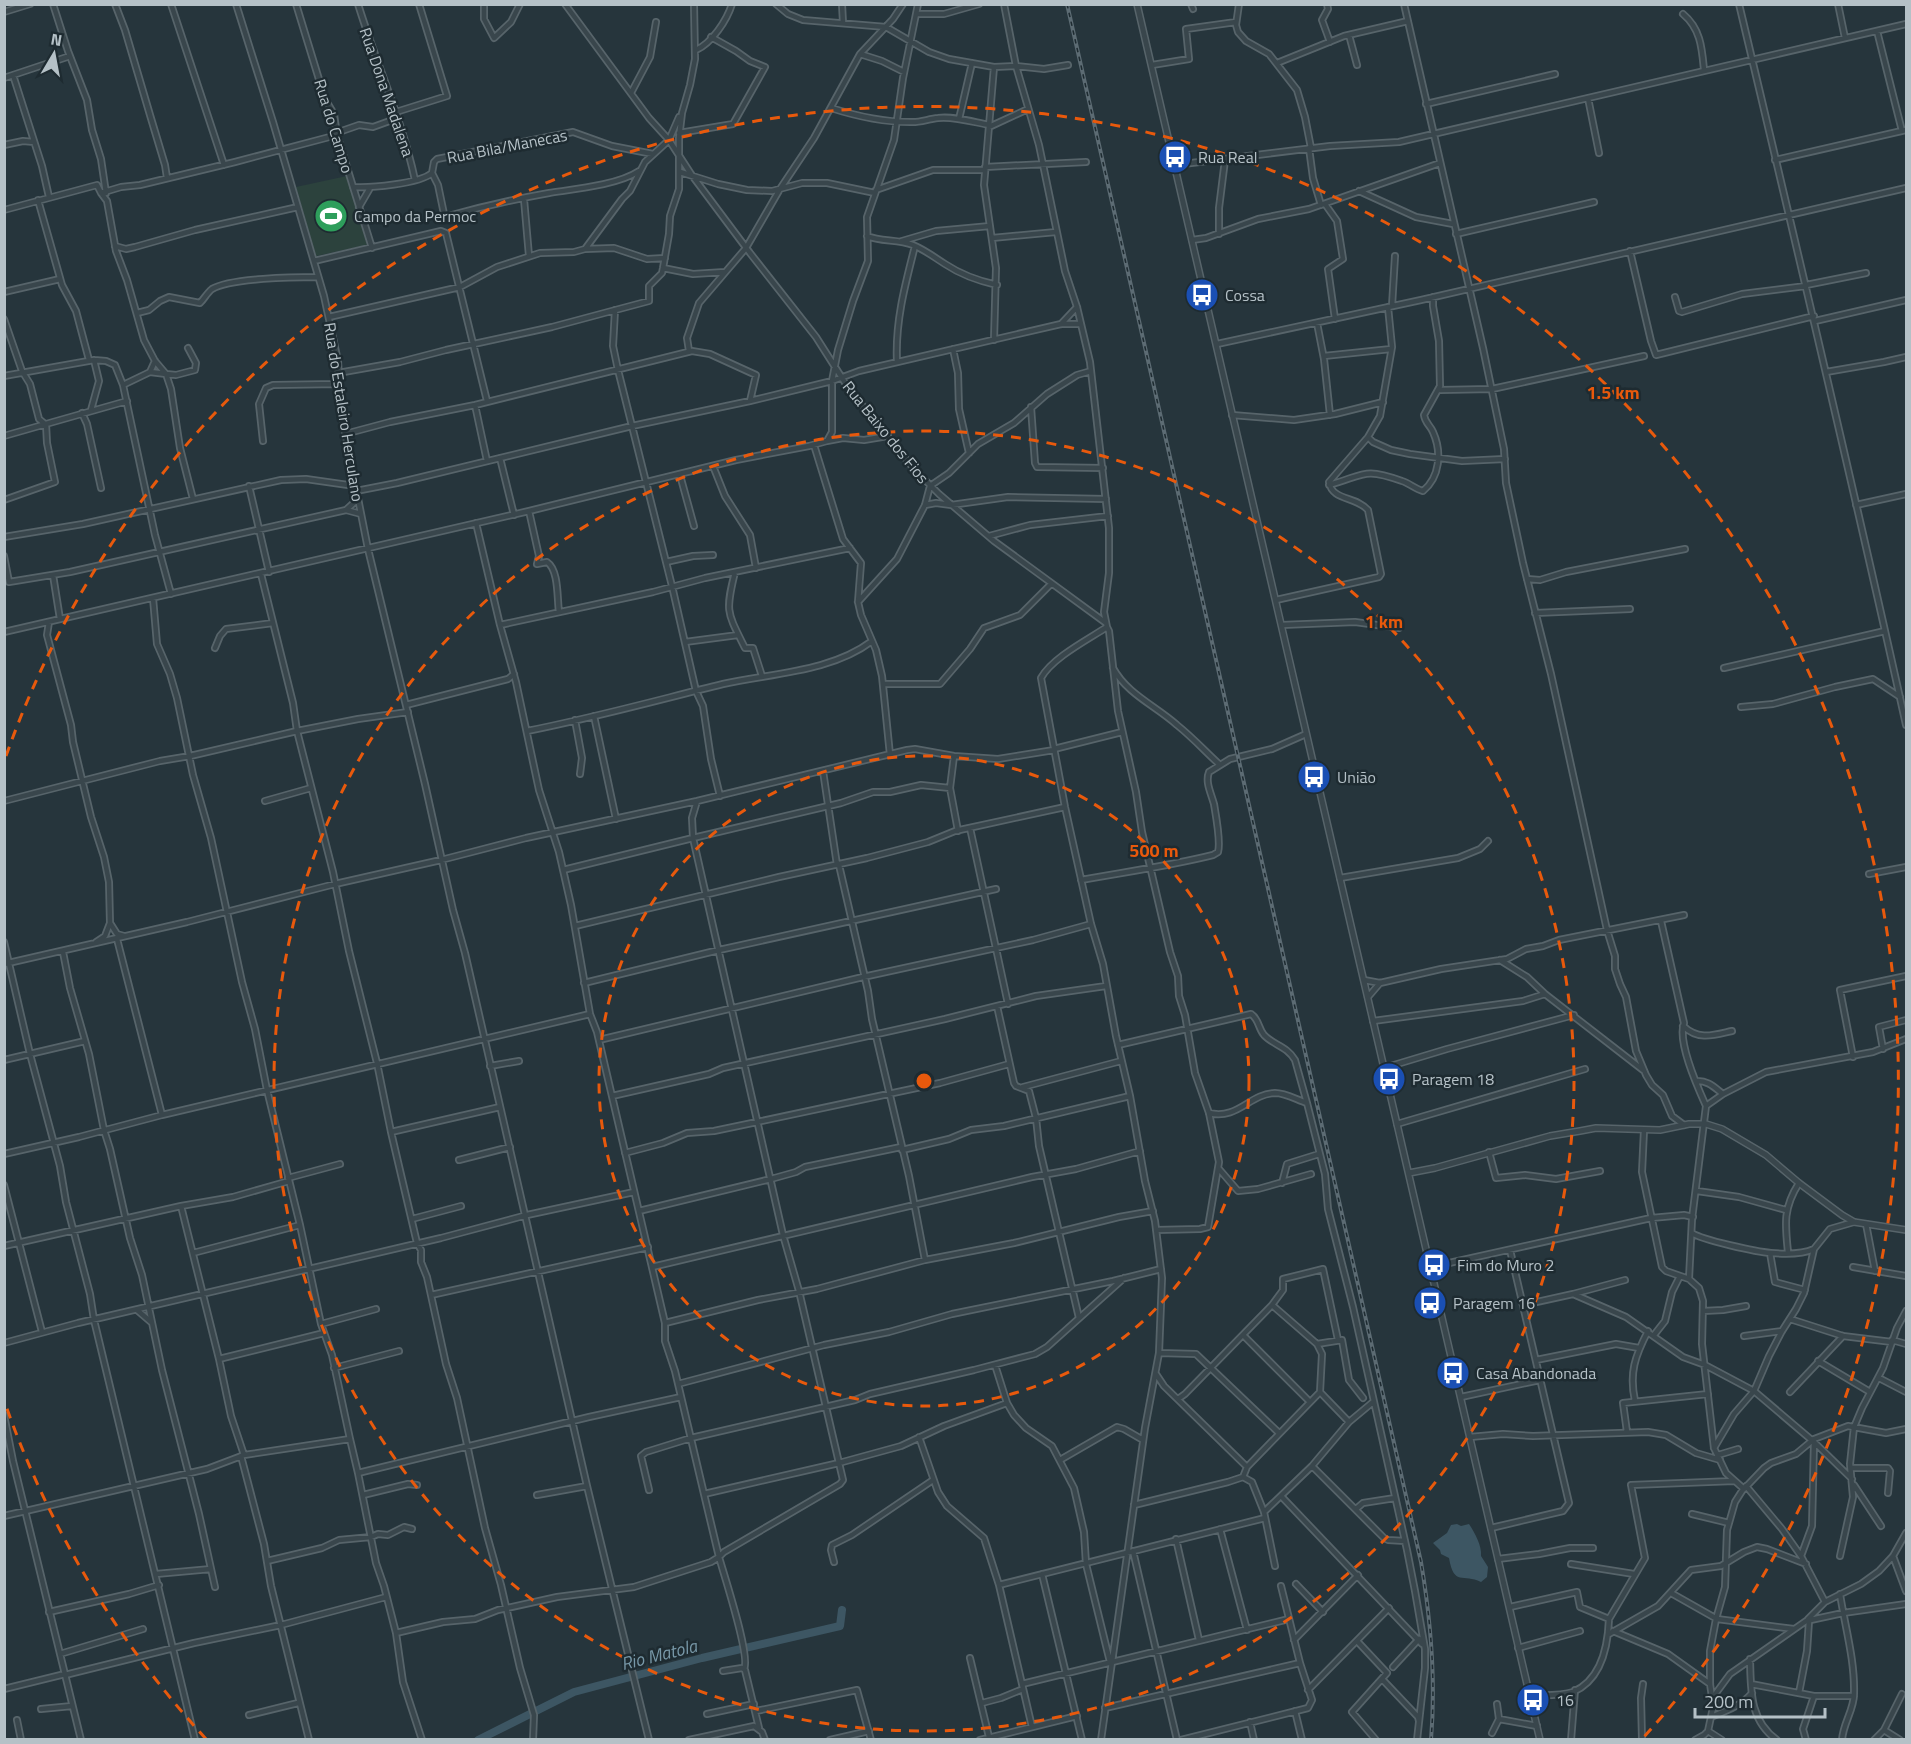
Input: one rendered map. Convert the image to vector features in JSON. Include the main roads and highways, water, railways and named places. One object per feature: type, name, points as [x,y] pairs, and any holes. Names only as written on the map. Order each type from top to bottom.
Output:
[{"type":"water","points":[[1469,1524],[1478,1540],[1481,1556],[1488,1567],[1487,1577],[1481,1582],[1457,1576],[1451,1567],[1449,1558],[1441,1554],[1433,1543],[1447,1533],[1451,1525],[1461,1526]]},
{"type":"waterway","name":"Rio Matola","points":[[478,1740],[574,1692],[702,1658],[840,1626],[842,1610]]},
{"type":"railway","points":[[1067,4],[1421,1562],[1432,1651],[1431,1740]]},
{"type":"place","name":"Rua Real","points":[[1175,157]]},
{"type":"place","name":"Campo da Permoc","points":[[331,216]]},
{"type":"place","name":"Cossa","points":[[1202,295]]},
{"type":"place","name":"União","points":[[1314,777]]},
{"type":"place","name":"Paragem 18","points":[[1389,1079]]},
{"type":"place","name":"Fim do Muro 2","points":[[1434,1265]]},
{"type":"place","name":"Paragem 16","points":[[1430,1303]]},
{"type":"place","name":"Casa Abandonada","points":[[1453,1373]]},
{"type":"place","name":"16","points":[[1533,1700]]}]
